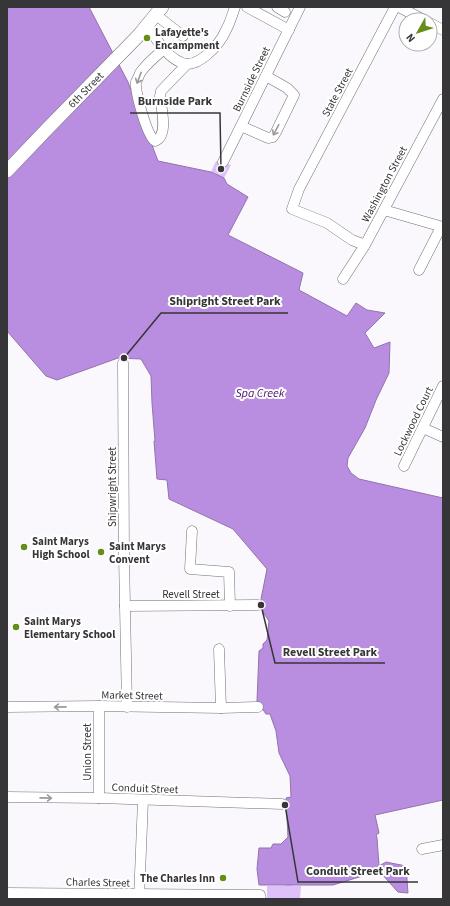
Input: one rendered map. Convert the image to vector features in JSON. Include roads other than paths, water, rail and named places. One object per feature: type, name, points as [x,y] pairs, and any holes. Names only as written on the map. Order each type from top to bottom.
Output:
[{"type":"main road","name":"6th Street","points":[[7,171],[160,11]]},
{"type":"street","points":[[143,30],[181,63],[189,64],[200,60],[218,43],[226,30],[235,7]]},
{"type":"street","points":[[247,7],[289,30]]},
{"type":"street","name":"Burnside Street","points":[[223,162],[300,7]]},
{"type":"street","name":"State Street","points":[[365,245],[352,240],[327,222],[292,209],[300,189],[395,7]]},
{"type":"street","points":[[399,7],[409,12]]},
{"type":"street","points":[[160,11],[183,36]]},
{"type":"street","points":[[164,49],[149,62],[136,82],[142,113],[150,136],[154,141],[161,136],[163,129],[160,96],[161,91],[187,64]]},
{"type":"street","points":[[241,126],[268,138],[273,137],[294,95],[287,88],[266,76]]},
{"type":"street","name":"Washington Street","points":[[343,279],[365,245],[443,99]]},
{"type":"street","points":[[384,210],[442,227],[419,270]]},
{"type":"street","name":"Shipwright Street","points":[[123,364],[127,707]]},
{"type":"street","name":"Lockwood Court","points":[[404,466],[443,386]]},
{"type":"street","points":[[423,428],[443,437]]},
{"type":"street","points":[[192,531],[190,569],[229,572],[230,606]]},
{"type":"street","name":"Revell Street","points":[[125,606],[258,605]]},
{"type":"street","points":[[219,649],[221,708]]},
{"type":"street","name":"Union Street","points":[[99,706],[99,798]]},
{"type":"street","name":"Market Street","points":[[7,707],[258,707]]},
{"type":"street","name":"Conduit Street","points":[[7,797],[99,798],[282,804]]},
{"type":"street","points":[[139,897],[143,800]]},
{"type":"street","points":[[422,849],[443,845]]},
{"type":"street","name":"Charles Street","points":[[7,893],[41,896],[260,897]]},
{"type":"water","name":"Spa Creek","points":[[7,7],[89,7],[128,82],[158,161],[211,172],[224,178],[227,184],[248,197],[228,235],[303,273],[299,290],[347,316],[356,303],[367,310],[385,313],[365,333],[374,348],[390,342],[389,373],[365,428],[348,458],[347,466],[351,473],[359,479],[443,498],[443,800],[375,815],[379,833],[376,835],[379,866],[386,862],[406,866],[408,893],[398,892],[379,871],[333,885],[259,885],[257,869],[259,848],[271,848],[273,844],[281,844],[288,837],[286,798],[291,797],[290,776],[279,753],[276,731],[270,714],[266,714],[257,701],[259,651],[263,648],[263,644],[267,640],[269,621],[263,612],[261,599],[267,569],[233,529],[169,499],[167,480],[157,479],[151,376],[141,359],[118,358],[57,380],[46,376],[7,331]]},
{"type":"place","name":"Lafayette's Encampment","points":[[147,38]]},
{"type":"place","name":"Burnside Park","points":[[221,169]]},
{"type":"place","name":"Shipright Street Park","points":[[124,358]]},
{"type":"place","name":"Saint Marys High School","points":[[24,547]]},
{"type":"place","name":"Saint Marys Convent","points":[[101,552]]},
{"type":"place","name":"Revell Street Park","points":[[261,605]]},
{"type":"place","name":"Saint Marys Elementary School","points":[[16,627]]},
{"type":"place","name":"Conduit Street Park","points":[[285,805]]},
{"type":"place","name":"The Charles Inn","points":[[223,878]]}]
